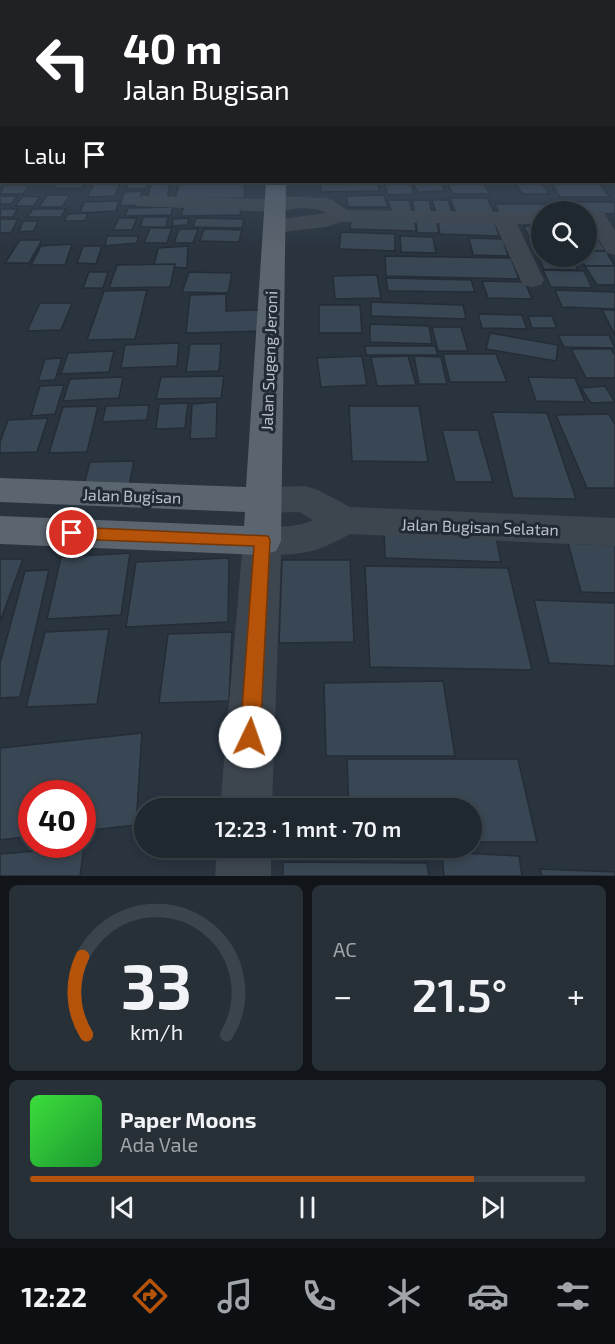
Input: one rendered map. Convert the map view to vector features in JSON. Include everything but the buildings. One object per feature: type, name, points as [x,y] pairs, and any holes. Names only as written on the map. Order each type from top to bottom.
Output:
[{"type":"main road","name":"Jalan Sugeng Jeroni","points":[[263,520],[275,204]]},
{"type":"main road","name":"Jalan Bugisan","points":[[0,490],[263,520]]},
{"type":"main road","points":[[0,530],[263,520]]},
{"type":"street","points":[[144,202],[275,204],[326,221],[338,216],[531,218]]},
{"type":"street","points":[[503,218],[532,280]]},
{"type":"street","points":[[599,218],[615,248]]},
{"type":"street","points":[[247,798],[263,520]]},
{"type":"street","name":"Jalan Bugisan Selatan","points":[[263,520],[309,539],[344,520],[615,532]]},
{"type":"street","points":[[243,876],[244,858]]},
{"type":"route","points":[[72,533],[262,540],[250,737]]}]
